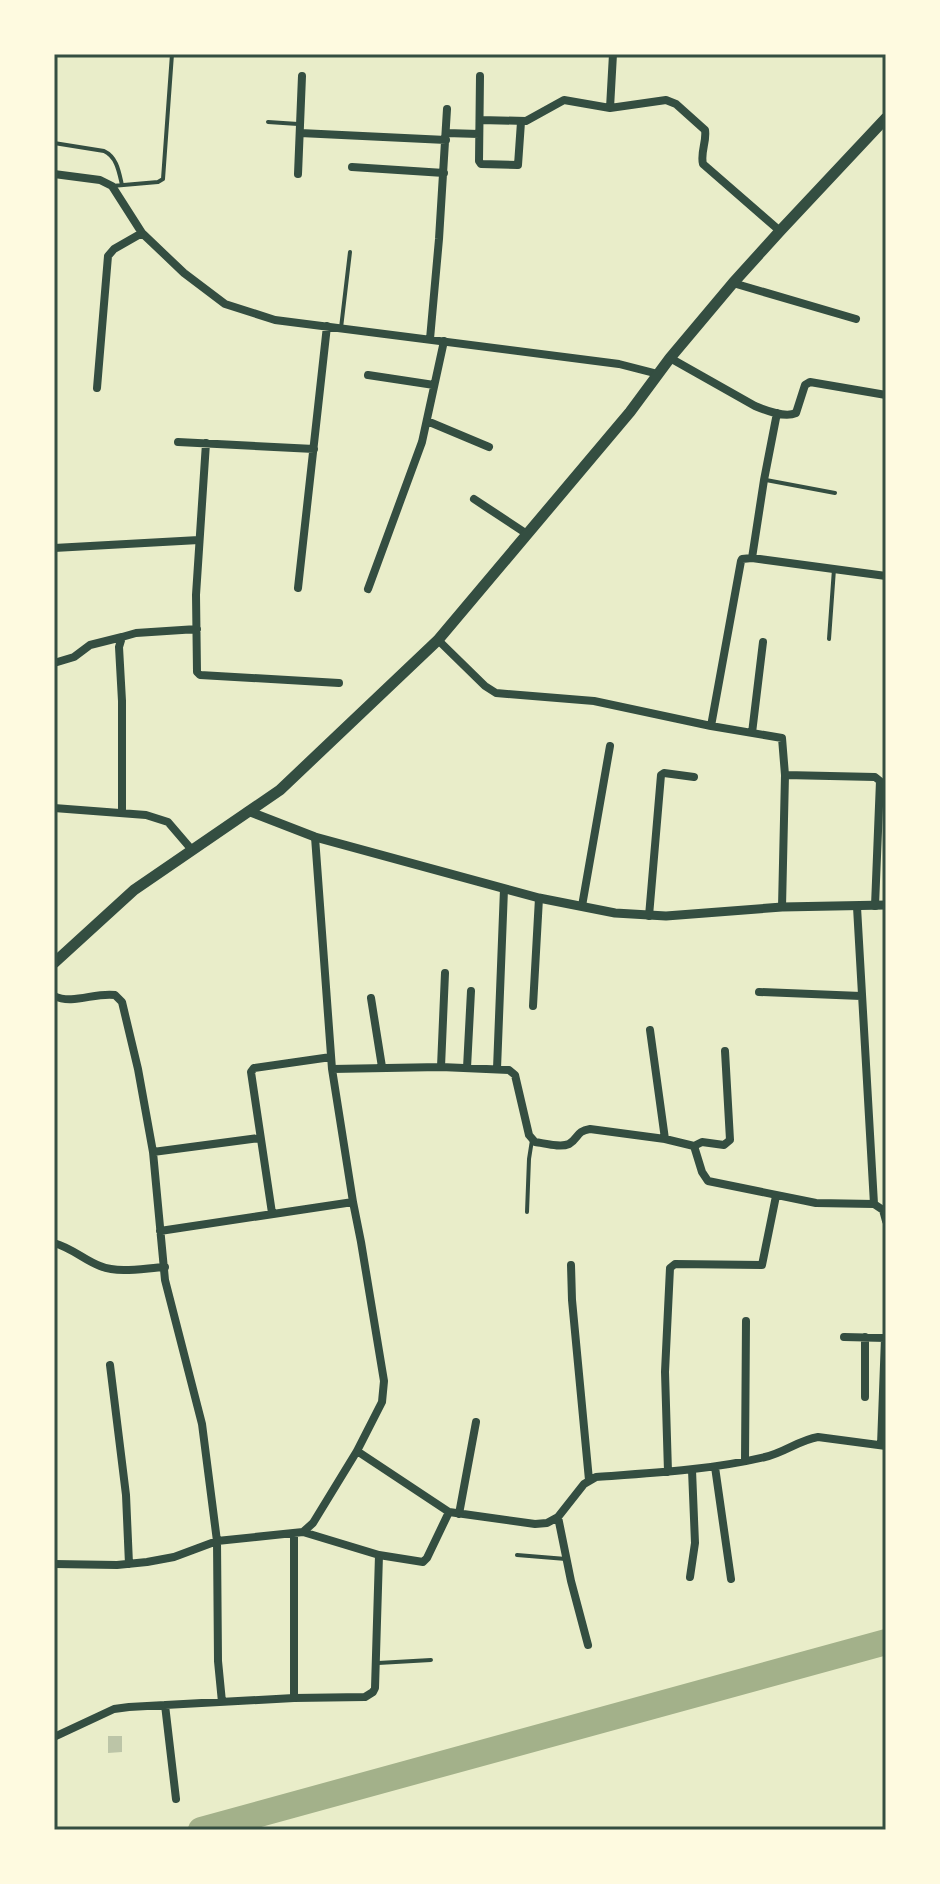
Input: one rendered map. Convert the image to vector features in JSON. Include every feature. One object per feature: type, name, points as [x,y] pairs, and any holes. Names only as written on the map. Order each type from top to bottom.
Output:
[{"type":"main road","points":[[54,963],[134,890],[280,790],[438,640],[630,412],[670,358],[733,283],[886,118]]},
{"type":"street","points":[[610,108],[613,54]]},
{"type":"street","points":[[298,174],[302,76]]},
{"type":"street","points":[[480,76],[481,164],[518,163],[521,122]]},
{"type":"street","points":[[480,120],[526,121],[564,100],[610,108],[666,100],[676,104],[705,130],[703,164],[780,231]]},
{"type":"street","points":[[430,339],[447,109]]},
{"type":"street","points":[[300,128],[446,136],[479,134]]},
{"type":"street","points":[[352,167],[444,173]]},
{"type":"street","points":[[54,174],[100,180],[112,186],[142,233],[184,273],[225,304],[275,320],[619,364],[658,374]]},
{"type":"street","points":[[97,388],[108,256],[114,249],[142,233]]},
{"type":"street","points":[[733,283],[856,319]]},
{"type":"street","points":[[298,588],[327,326]]},
{"type":"street","points":[[368,589],[420,450],[444,341]]},
{"type":"street","points":[[670,358],[755,406],[777,413],[795,415],[805,385],[810,382],[886,395]]},
{"type":"street","points":[[368,375],[434,385]]},
{"type":"street","points":[[752,558],[777,413]]},
{"type":"street","points":[[427,421],[489,447]]},
{"type":"street","points":[[178,442],[314,449]]},
{"type":"street","points":[[206,443],[196,595],[197,669],[200,675],[339,683]]},
{"type":"street","points":[[474,499],[527,534]]},
{"type":"street","points":[[54,548],[199,540]]},
{"type":"street","points":[[711,726],[741,561],[746,557],[886,576]]},
{"type":"street","points":[[54,663],[74,657],[90,645],[136,633],[197,629]]},
{"type":"street","points":[[122,637],[119,647],[122,812]]},
{"type":"street","points":[[438,640],[496,693],[594,701],[783,739],[782,907]]},
{"type":"street","points":[[752,733],[763,642]]},
{"type":"street","points":[[582,906],[610,746]]},
{"type":"street","points":[[649,916],[661,775],[694,777]]},
{"type":"street","points":[[785,775],[875,777],[880,781],[875,906]]},
{"type":"street","points":[[54,808],[146,815],[168,822],[192,850]]},
{"type":"street","points":[[248,811],[315,837],[539,898],[615,913],[649,916],[782,907],[886,905]]},
{"type":"street","points":[[298,1532],[313,1523],[357,1451],[382,1402],[384,1381],[332,1069],[315,837]]},
{"type":"street","points":[[497,1069],[504,889]]},
{"type":"street","points":[[533,1006],[539,898]]},
{"type":"street","points":[[857,907],[874,1204]]},
{"type":"street","points":[[441,1067],[445,973]]},
{"type":"street","points":[[467,1068],[471,991]]},
{"type":"street","points":[[759,992],[861,996]]},
{"type":"street","points":[[54,996],[68,1000],[115,995],[122,1002],[138,1069],[153,1152],[165,1280],[202,1424],[217,1541],[218,1661],[222,1702]]},
{"type":"street","points":[[371,998],[382,1067]]},
{"type":"street","points":[[650,1030],[665,1139]]},
{"type":"street","points":[[332,1069],[441,1067],[509,1070],[515,1075],[532,1140],[565,1145],[582,1130],[590,1129],[694,1146],[702,1142],[724,1145],[730,1140],[725,1051]]},
{"type":"street","points":[[272,1213],[250,1076],[252,1070],[331,1057]]},
{"type":"street","points":[[153,1152],[259,1138]]},
{"type":"street","points":[[694,1146],[708,1181],[829,1205],[874,1204],[883,1210],[886,1221]]},
{"type":"street","points":[[668,1472],[665,1372],[670,1268],[675,1264],[762,1265],[776,1196]]},
{"type":"street","points":[[160,1231],[353,1202]]},
{"type":"street","points":[[54,1243],[69,1247],[102,1267],[117,1270],[165,1267]]},
{"type":"street","points":[[571,1265],[589,1480]]},
{"type":"street","points":[[745,1461],[746,1321]]},
{"type":"street","points":[[357,1451],[449,1512],[542,1524],[558,1517],[589,1480],[596,1477],[715,1467],[771,1456],[818,1437],[884,1445],[885,1338],[844,1337]]},
{"type":"street","points":[[865,1337],[865,1397]]},
{"type":"street","points":[[110,1365],[126,1495],[129,1564]]},
{"type":"street","points":[[459,1514],[476,1422]]},
{"type":"street","points":[[715,1467],[731,1579]]},
{"type":"street","points":[[690,1577],[695,1543],[692,1470]]},
{"type":"street","points":[[54,1564],[129,1564],[174,1557],[217,1541],[298,1532],[379,1555],[419,1562],[426,1560],[449,1512]]},
{"type":"street","points":[[558,1517],[588,1645]]},
{"type":"street","points":[[294,1698],[298,1532]]},
{"type":"street","points":[[54,1737],[114,1709],[365,1697],[375,1688],[379,1555]]},
{"type":"street","points":[[165,1705],[176,1799]]},
{"type":"lane","points":[[112,186],[163,179],[172,54]]},
{"type":"lane","points":[[268,122],[300,128]]},
{"type":"lane","points":[[54,143],[104,151],[111,155],[122,185]]},
{"type":"lane","points":[[341,328],[350,252]]},
{"type":"lane","points":[[764,480],[835,493]]},
{"type":"lane","points":[[829,639],[834,569]]},
{"type":"lane","points":[[527,1212],[532,1140]]},
{"type":"lane","points":[[517,1555],[566,1559]]},
{"type":"lane","points":[[376,1663],[431,1660]]},
{"type":"building","points":[[108,1736],[122,1736],[122,1752],[108,1753]]},
{"type":"waterway","points":[[201,1830],[886,1642]]}]
